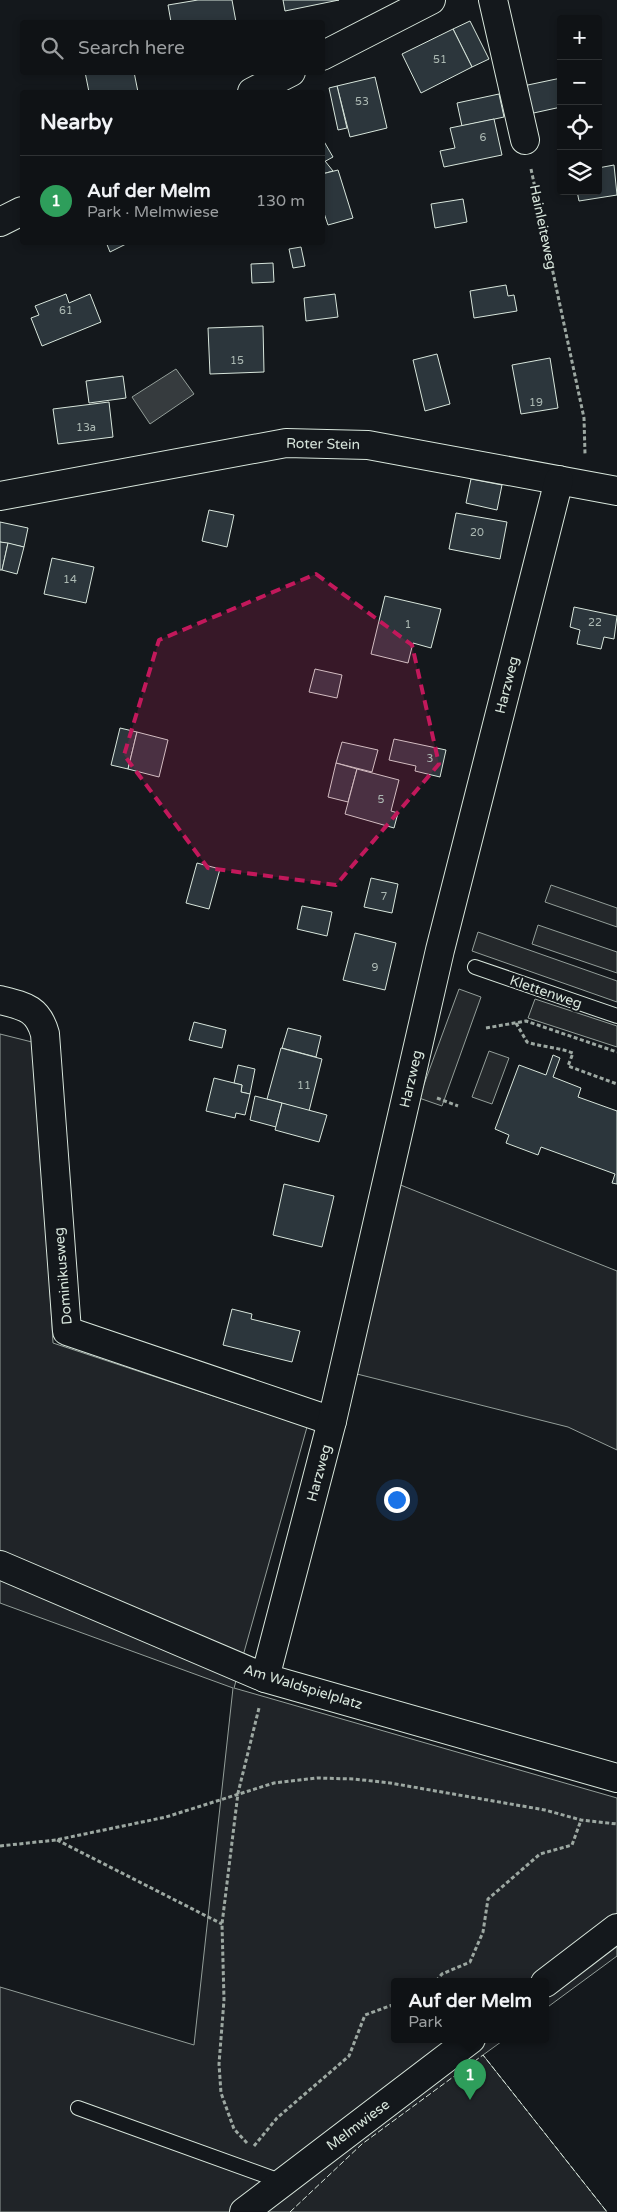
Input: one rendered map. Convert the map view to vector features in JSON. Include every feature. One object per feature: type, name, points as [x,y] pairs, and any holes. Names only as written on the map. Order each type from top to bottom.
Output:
[{"type":"street","points":[[325,54],[431,0]]},
{"type":"street","points":[[493,0],[525,140]]},
{"type":"street","points":[[256,90],[285,75]]},
{"type":"street","points":[[0,222],[20,212]]},
{"type":"street","name":"Roter Stein","points":[[0,496],[286,443],[368,445],[617,491]]},
{"type":"street","name":"Harzweg","points":[[265,1678],[332,1421],[440,950],[559,480]]},
{"type":"street","name":"Dominikusweg","points":[[0,1000],[34,1011],[41,1021],[45,1034],[67,1331],[332,1421]]},
{"type":"street","name":"Am Waldspielplatz","points":[[0,1565],[265,1678],[617,1778]]},
{"type":"street","points":[[549,1980],[617,1928]]},
{"type":"street","name":"Melmwiese","points":[[244,2212],[466,2043]]},
{"type":"lane","name":"Klettenweg","points":[[476,967],[617,1016]]},
{"type":"lane","points":[[78,2108],[283,2182]]},
{"type":"path","name":"Hainleiteweg","points":[[525,140],[584,418],[586,454]]},
{"type":"path","points":[[486,1028],[526,1021],[617,1052]]},
{"type":"path","points":[[516,1023],[526,1042],[542,1047],[554,1047],[573,1053],[568,1066],[617,1084]]},
{"type":"path","points":[[265,1678],[238,1793],[222,1924],[224,2000],[219,2064],[220,2093],[234,2130],[252,2149],[277,2118],[349,2056],[365,2015],[391,2005]]},
{"type":"path","points":[[0,1846],[56,1840],[166,1817],[274,1783],[317,1778],[354,1779],[545,1810],[581,1820],[617,1824]]},
{"type":"path","points":[[439,1978],[442,1974],[470,1962],[483,1932],[488,1899],[540,1854],[572,1845],[581,1820]]},
{"type":"path","points":[[56,1840],[222,1924]]},
{"type":"highlighted area","points":[[316,574],[412,645],[439,764],[336,885],[208,868],[124,755],[159,640]]},
{"type":"shaded area","points":[[176,369],[194,394],[150,424],[132,397]]},
{"type":"shaded area","points":[[551,885],[617,908],[617,927],[545,902]]},
{"type":"shaded area","points":[[538,925],[617,952],[617,973],[532,944]]},
{"type":"shaded area","points":[[478,932],[617,981],[617,1002],[472,951]]},
{"type":"shaded area","points":[[459,989],[481,997],[442,1106],[419,1098]]},
{"type":"shaded area","points":[[535,999],[617,1026],[617,1047],[528,1018]]},
{"type":"shaded area","points":[[0,1034],[36,1043],[53,1343],[307,1427],[234,1688],[617,1798],[617,1956],[549,2006],[549,1978],[391,1978],[391,2043],[500,2043],[483,2055],[607,2212],[0,2212],[0,1987],[194,2045],[233,1688],[0,1603]]},
{"type":"shaded area","points":[[489,1051],[509,1058],[492,1104],[472,1097]]},
{"type":"shaded area","points":[[398,1184],[617,1271],[617,1450],[568,1427],[357,1374]]},
{"type":"building","points":[[198,0],[232,0],[236,20],[171,20],[168,5]]},
{"type":"building","points":[[283,0],[339,0],[285,11]]},
{"type":"building","points":[[470,21],[489,59],[472,67],[453,29]]},
{"type":"building","points":[[453,29],[472,67],[421,93],[402,54]]},
{"type":"building","points":[[86,75],[135,75],[138,90],[89,90]]},
{"type":"building","points":[[375,77],[387,128],[350,137],[337,86]]},
{"type":"building","points":[[557,79],[557,108],[529,114],[523,86]]},
{"type":"building","points":[[337,86],[347,128],[338,130],[329,88]]},
{"type":"building","points":[[499,94],[504,117],[462,126],[457,103]]},
{"type":"building","points":[[494,119],[502,155],[444,167],[440,151],[455,148],[450,128]]},
{"type":"building","points":[[325,143],[333,157],[325,161]]},
{"type":"building","points":[[325,161],[333,171],[325,173]]},
{"type":"building","points":[[614,165],[617,195],[579,201],[578,195],[602,195],[602,167]]},
{"type":"building","points":[[338,170],[353,218],[328,225],[325,216],[325,173]]},
{"type":"building","points":[[463,199],[467,222],[435,228],[431,204]]},
{"type":"building","points":[[107,245],[124,245],[110,252]]},
{"type":"building","points":[[301,247],[305,266],[293,268],[289,249]]},
{"type":"building","points":[[273,263],[274,282],[252,283],[251,264]]},
{"type":"building","points":[[506,285],[508,296],[514,295],[517,311],[474,318],[470,291]]},
{"type":"building","points":[[66,294],[69,303],[90,294],[101,322],[42,346],[31,318],[39,315],[35,306]]},
{"type":"building","points":[[335,294],[338,317],[306,321],[304,298]]},
{"type":"building","points":[[263,326],[264,372],[210,374],[208,328]]},
{"type":"building","points":[[437,354],[450,404],[425,411],[413,360]]},
{"type":"building","points":[[550,358],[558,408],[521,414],[512,365]]},
{"type":"building","points":[[123,376],[126,398],[89,403],[86,381]]},
{"type":"building","points":[[109,402],[113,437],[58,444],[53,409]]},
{"type":"building","points":[[471,479],[502,485],[497,510],[466,503]]},
{"type":"building","points":[[209,510],[234,515],[227,547],[202,541]]},
{"type":"building","points":[[456,513],[507,522],[500,559],[449,549]]},
{"type":"building","points":[[0,522],[28,528],[24,547],[0,542]]},
{"type":"building","points":[[0,542],[8,543],[2,570],[0,570]]},
{"type":"building","points":[[8,543],[24,547],[17,574],[2,570]]},
{"type":"building","points":[[52,558],[94,567],[86,603],[44,594]]},
{"type":"building","points":[[385,596],[441,609],[431,648],[413,643],[408,663],[371,654]]},
{"type":"building","points":[[574,607],[617,616],[614,639],[604,637],[601,649],[577,644],[580,630],[570,627]]},
{"type":"building","points":[[315,669],[342,675],[337,698],[309,692]]},
{"type":"building","points":[[120,728],[137,732],[128,769],[111,765]]},
{"type":"building","points":[[137,732],[168,740],[159,777],[128,769]]},
{"type":"building","points":[[394,739],[446,750],[440,777],[415,771],[416,766],[389,760]]},
{"type":"building","points":[[342,742],[378,750],[372,772],[336,763]]},
{"type":"building","points":[[336,763],[357,769],[348,802],[328,797]]},
{"type":"building","points":[[357,769],[399,780],[391,811],[398,813],[394,828],[345,814]]},
{"type":"building","points":[[197,863],[220,869],[209,909],[186,903]]},
{"type":"building","points":[[371,878],[398,884],[392,913],[364,907]]},
{"type":"building","points":[[302,906],[332,912],[327,936],[297,929]]},
{"type":"building","points":[[355,933],[396,943],[385,990],[343,980]]},
{"type":"building","points":[[194,1022],[226,1030],[222,1048],[189,1040]]},
{"type":"building","points":[[288,1028],[321,1036],[316,1057],[282,1048]]},
{"type":"building","points":[[281,1048],[322,1059],[309,1111],[267,1099]]},
{"type":"building","points":[[553,1055],[560,1058],[553,1077],[581,1088],[578,1097],[617,1111],[617,1184],[612,1183],[615,1174],[541,1147],[538,1155],[506,1143],[509,1135],[495,1129],[519,1065],[546,1075]]},
{"type":"building","points":[[238,1065],[255,1069],[250,1094],[241,1092],[242,1085],[234,1083]]},
{"type":"building","points":[[214,1078],[242,1085],[241,1092],[250,1094],[245,1115],[236,1113],[235,1118],[206,1111]]},
{"type":"building","points":[[255,1096],[282,1103],[276,1127],[250,1120]]},
{"type":"building","points":[[282,1103],[327,1115],[319,1142],[275,1130]]},
{"type":"building","points":[[284,1184],[334,1196],[322,1247],[273,1235]]},
{"type":"building","points":[[232,1309],[252,1314],[251,1319],[300,1331],[292,1362],[223,1345]]},
{"type":"fence","points":[[290,2212],[362,2144],[483,2055],[607,2212]]},
{"type":"place","name":"Auf der Melm","points":[[470,2100]]}]
